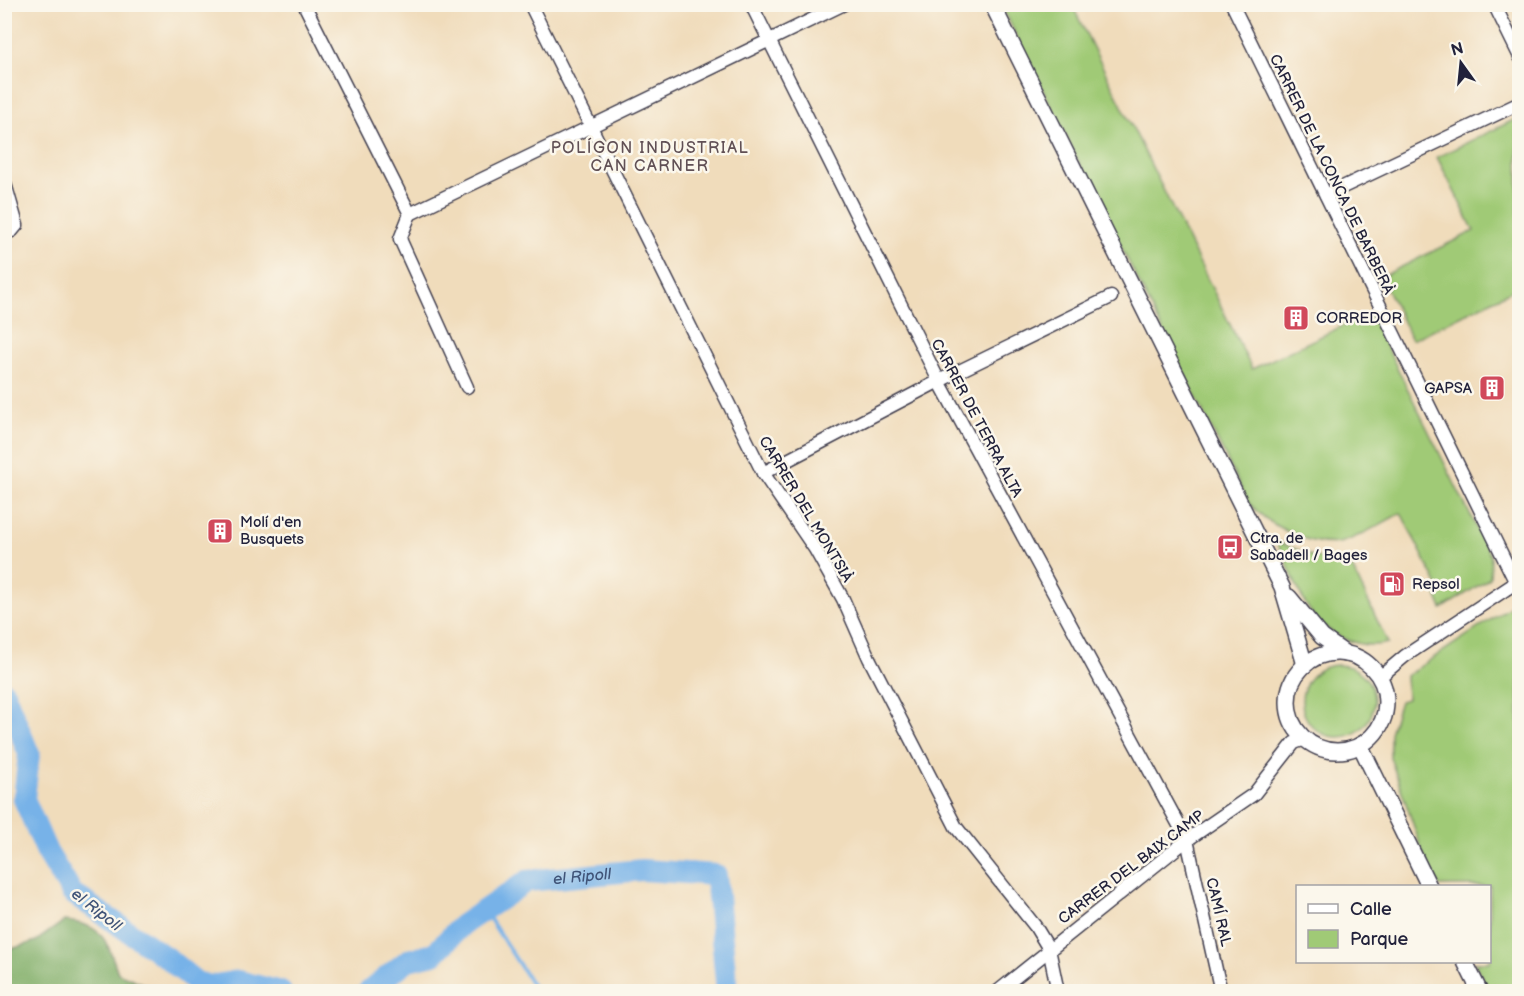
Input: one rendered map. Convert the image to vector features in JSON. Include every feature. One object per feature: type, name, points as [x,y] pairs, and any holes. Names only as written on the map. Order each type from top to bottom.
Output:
[{"type":"street","points":[[304,4],[410,214]]},
{"type":"street","name":"CARRER DEL MONTSIÀ","points":[[530,4],[763,472],[815,549],[843,599],[869,658],[956,827],[1035,926],[1049,949]]},
{"type":"street","name":"CARRER DE TERRA ALTA","points":[[752,4],[939,381],[1187,840]]},
{"type":"street","points":[[467,387],[399,239],[410,214],[844,4]]},
{"type":"street","points":[[992,4],[1281,587],[1305,665]]},
{"type":"street","name":"CARRER DE LA CONCA DE BARBERÀ","points":[[1232,4],[1518,581]]},
{"type":"street","points":[[1494,4],[1520,57]]},
{"type":"street","points":[[1326,195],[1520,103]]},
{"type":"street","points":[[4,180],[17,225],[12,231],[4,232]]},
{"type":"street","points":[[763,472],[939,381],[1112,297]]},
{"type":"street","points":[[1380,676],[1405,656],[1518,581]]},
{"type":"street","points":[[1281,587],[1322,637],[1346,654]]},
{"type":"street","points":[[1331,653],[1346,654],[1360,658],[1380,676],[1386,693],[1384,716],[1373,736],[1360,746],[1332,751],[1317,747],[1305,739],[1293,722],[1288,702],[1290,688],[1305,665],[1331,653]]},
{"type":"street","name":"CARRER DEL BAIX CAMP","points":[[997,992],[1187,840],[1254,794],[1294,743],[1305,739]]},
{"type":"street","points":[[1360,746],[1429,885]]},
{"type":"street","name":"CAMÍ RAL","points":[[1187,840],[1221,992]]},
{"type":"street","points":[[1049,949],[1058,992]]},
{"type":"street","points":[[1466,963],[1480,992]]},
{"type":"green space","points":[[1001,5],[1072,5],[1252,369],[1370,313],[1491,557],[1490,578],[1442,609],[1435,592],[1438,586],[1401,513],[1352,539],[1327,543],[1302,538],[1277,526],[1248,502]]},
{"type":"green space","points":[[1518,118],[1519,287],[1412,340],[1381,277],[1474,231],[1437,157]]},
{"type":"green space","points":[[1276,541],[1315,557],[1350,563],[1388,643],[1366,645],[1354,642],[1323,626],[1303,600]]},
{"type":"green space","points":[[1519,601],[1519,991],[1489,991],[1475,963],[1491,963],[1491,885],[1439,885],[1423,853],[1390,757],[1390,733],[1400,701],[1407,699],[1406,676]]},
{"type":"green space","points":[[1345,665],[1364,675],[1372,687],[1374,701],[1372,715],[1364,727],[1352,735],[1331,737],[1312,727],[1304,715],[1302,694],[1312,675],[1324,667]]},
{"type":"green space","points":[[64,921],[95,930],[106,942],[118,973],[160,991],[5,991],[5,951],[36,941]]},
{"type":"waterway","name":"el Ripoll","points":[[4,692],[29,754],[24,799],[47,852],[72,893],[167,958],[196,982],[210,986],[238,981],[281,992]]},
{"type":"waterway","name":"el Ripoll","points":[[368,992],[408,960],[434,954],[462,925],[527,881],[642,870],[716,875],[727,992]]},
{"type":"waterway","points":[[484,910],[537,992]]},
{"type":"place","name":"CORREDOR","points":[[1296,318]]},
{"type":"place","name":"GAPSA","points":[[1492,388]]},
{"type":"place","name":"Molí d'en Busquets","points":[[220,531]]},
{"type":"place","name":"Ctra. de Sabadell / Bages","points":[[1230,547]]},
{"type":"place","name":"Repsol","points":[[1392,584]]},
{"type":"district","name":"POLÍGON INDUSTRIAL CAN CARNER","points":[[650,156]]}]
